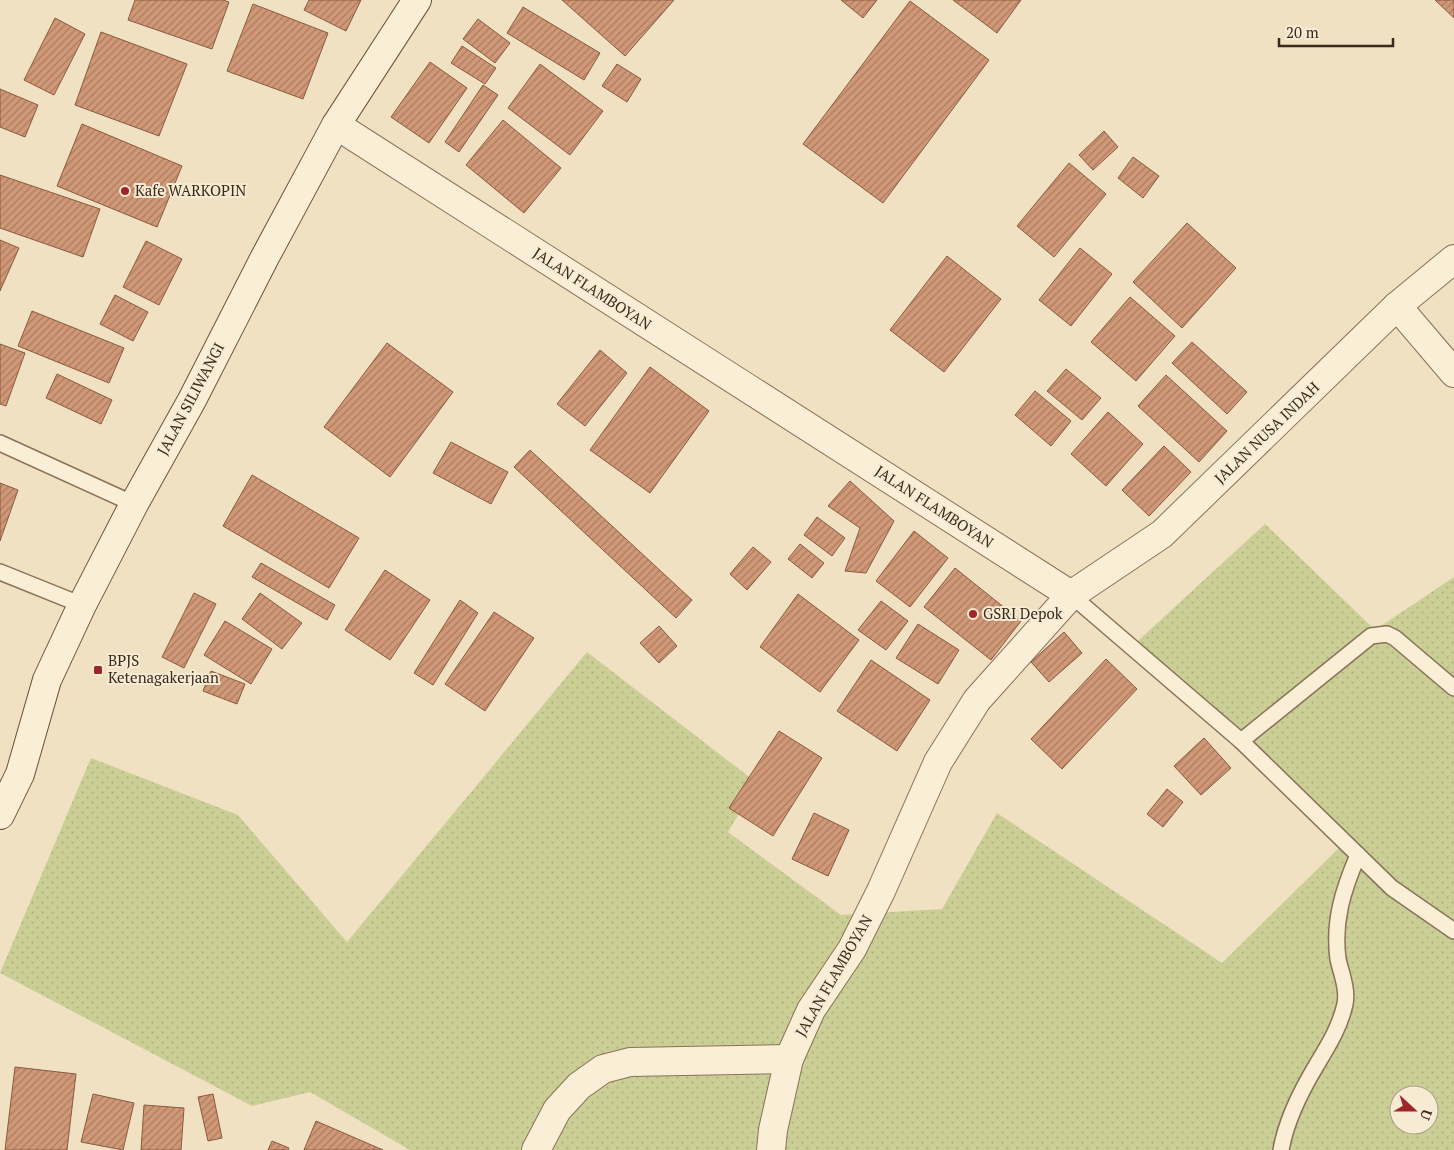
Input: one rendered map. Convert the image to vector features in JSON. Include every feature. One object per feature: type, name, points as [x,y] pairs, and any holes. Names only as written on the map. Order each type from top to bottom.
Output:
[{"type":"street","name":"JALAN SILIWANGI","points":[[0,815],[20,774],[47,680],[82,605],[336,125],[417,0]]},
{"type":"street","name":"JALAN FLAMBOYAN","points":[[336,125],[1071,595],[977,700],[938,762],[852,949],[811,1010],[788,1059],[773,1130],[771,1150]]},
{"type":"street","name":"JALAN NUSA INDAH","points":[[1071,595],[1162,534],[1397,306],[1454,259]]},
{"type":"street","points":[[1397,306],[1454,373]]},
{"type":"street","points":[[536,1150],[557,1110],[580,1086],[603,1069],[630,1062],[788,1059]]},
{"type":"lane","points":[[0,443],[134,504]]},
{"type":"lane","points":[[0,572],[82,605]]},
{"type":"lane","points":[[1071,595],[1241,742],[1392,888],[1454,931]]},
{"type":"lane","points":[[1241,742],[1371,636],[1387,634],[1395,638],[1454,688]]},
{"type":"lane","points":[[1281,1150],[1292,1112],[1315,1067],[1333,1039],[1342,1017],[1346,1001],[1336,938],[1344,887],[1358,855]]},
{"type":"green space","points":[[1265,524],[1375,630],[1454,577],[1454,1150],[410,1150],[310,1092],[252,1106],[0,973],[91,758],[238,815],[347,942],[587,652],[757,783],[728,832],[841,915],[942,909],[997,813],[1222,963],[1346,841],[1128,650]]},
{"type":"building","points":[[135,0],[223,0],[229,2],[212,49],[128,20]]},
{"type":"building","points":[[309,0],[361,0],[346,31],[304,10]]},
{"type":"building","points":[[562,0],[674,0],[625,56]]},
{"type":"building","points":[[841,0],[877,0],[863,18]]},
{"type":"building","points":[[953,0],[1021,0],[997,33]]},
{"type":"building","points":[[1435,0],[1454,0],[1454,18]]},
{"type":"building","points":[[910,1],[989,60],[883,203],[803,144]]},
{"type":"building","points":[[253,4],[328,33],[303,99],[227,71]]},
{"type":"building","points":[[523,7],[600,53],[584,80],[507,33]]},
{"type":"building","points":[[55,18],[85,34],[54,95],[24,80]]},
{"type":"building","points":[[478,19],[510,43],[495,63],[463,39]]},
{"type":"building","points":[[101,32],[187,64],[159,136],[75,105]]},
{"type":"building","points":[[462,46],[496,68],[485,84],[451,63]]},
{"type":"building","points":[[430,62],[467,88],[429,143],[391,117]]},
{"type":"building","points":[[540,64],[603,111],[570,155],[508,108]]},
{"type":"building","points":[[617,64],[641,79],[627,102],[602,86]]},
{"type":"building","points":[[483,85],[498,95],[459,152],[445,142]]},
{"type":"building","points":[[0,89],[38,105],[25,137],[0,127]]},
{"type":"building","points":[[503,120],[561,168],[524,213],[466,165]]},
{"type":"building","points":[[82,124],[182,166],[157,227],[57,186]]},
{"type":"building","points":[[1104,131],[1118,147],[1093,170],[1079,155]]},
{"type":"building","points":[[1133,157],[1159,176],[1143,198],[1118,178]]},
{"type":"building","points":[[1069,163],[1106,194],[1054,257],[1017,226]]},
{"type":"building","points":[[0,175],[100,209],[83,257],[0,228]]},
{"type":"building","points":[[1187,223],[1236,268],[1182,328],[1133,282]]},
{"type":"building","points":[[0,240],[19,248],[0,291]]},
{"type":"building","points":[[146,241],[182,259],[159,305],[123,287]]},
{"type":"building","points":[[1080,248],[1112,274],[1071,326],[1039,300]]},
{"type":"building","points":[[947,256],[1001,299],[944,372],[890,330]]},
{"type":"building","points":[[115,295],[148,312],[133,341],[100,324]]},
{"type":"building","points":[[1130,297],[1175,336],[1136,381],[1091,342]]},
{"type":"building","points":[[32,311],[124,348],[109,383],[18,346]]},
{"type":"building","points":[[1192,342],[1247,392],[1227,414],[1172,363]]},
{"type":"building","points":[[387,343],[453,392],[390,477],[324,427]]},
{"type":"building","points":[[0,344],[25,353],[6,406],[0,404]]},
{"type":"building","points":[[600,350],[627,373],[585,426],[557,404]]},
{"type":"building","points":[[650,367],[709,411],[650,493],[590,450]]},
{"type":"building","points":[[1066,369],[1101,398],[1082,420],[1047,391]]},
{"type":"building","points":[[57,374],[112,400],[101,424],[46,398]]},
{"type":"building","points":[[1166,375],[1227,431],[1199,462],[1138,406]]},
{"type":"building","points":[[1035,391],[1071,421],[1051,446],[1015,415]]},
{"type":"building","points":[[1108,412],[1143,444],[1106,486],[1071,454]]},
{"type":"building","points":[[451,442],[508,472],[491,504],[433,473]]},
{"type":"building","points":[[1164,446],[1191,472],[1149,516],[1122,490]]},
{"type":"building","points":[[530,450],[692,600],[676,618],[514,467]]},
{"type":"building","points":[[252,475],[359,538],[329,588],[223,526]]},
{"type":"building","points":[[850,481],[894,521],[866,573],[845,571],[860,528],[828,506]]},
{"type":"building","points":[[0,483],[18,490],[0,541]]},
{"type":"building","points":[[817,517],[845,538],[832,556],[804,535]]},
{"type":"building","points":[[914,531],[948,558],[910,607],[876,581]]},
{"type":"building","points":[[800,544],[824,563],[812,578],[788,559]]},
{"type":"building","points":[[753,547],[771,562],[747,590],[730,574]]},
{"type":"building","points":[[261,563],[335,605],[327,620],[252,577]]},
{"type":"building","name":"GSRI Depok","points":[[955,568],[1021,621],[991,660],[924,607]]},
{"type":"building","points":[[385,570],[430,600],[390,660],[345,630]]},
{"type":"building","points":[[194,593],[216,604],[184,668],[162,657]]},
{"type":"building","points":[[260,593],[302,623],[282,649],[242,619]]},
{"type":"building","points":[[798,594],[859,640],[820,692],[760,647]]},
{"type":"building","points":[[460,600],[478,613],[433,685],[414,673]]},
{"type":"building","points":[[881,601],[908,621],[886,650],[858,630]]},
{"type":"building","points":[[494,612],[534,638],[485,711],[445,684]]},
{"type":"building","points":[[225,621],[272,649],[251,684],[204,655]]},
{"type":"building","points":[[918,624],[959,650],[938,684],[896,658]]},
{"type":"building","points":[[659,626],[677,646],[659,663],[640,643]]},
{"type":"building","points":[[1064,632],[1082,653],[1049,682],[1031,662]]},
{"type":"building","points":[[1106,659],[1137,689],[1062,769],[1031,739]]},
{"type":"building","points":[[871,660],[930,700],[897,751],[837,711]]},
{"type":"building","points":[[211,671],[245,684],[237,704],[203,691]]},
{"type":"building","points":[[779,731],[822,758],[773,836],[729,808]]},
{"type":"building","points":[[1204,738],[1231,768],[1201,795],[1174,766]]},
{"type":"building","points":[[1167,789],[1183,802],[1163,827],[1147,814]]},
{"type":"building","points":[[814,813],[849,830],[828,876],[792,859]]},
{"type":"building","points":[[15,1067],[76,1074],[67,1150],[5,1150]]},
{"type":"building","points":[[93,1094],[134,1103],[123,1150],[81,1142]]},
{"type":"building","points":[[213,1094],[222,1138],[208,1141],[198,1097]]},
{"type":"building","points":[[144,1105],[184,1108],[181,1150],[141,1150]]},
{"type":"building","points":[[316,1121],[383,1150],[304,1150]]},
{"type":"building","points":[[272,1141],[289,1148],[288,1150],[268,1150]]},
{"type":"place","name":"Kafe WARKOPIN","points":[[125,191]]},
{"type":"place","name":"GSRI Depok","points":[[973,614]]},
{"type":"place","name":"BPJS Ketenagakerjaan","points":[[98,670]]}]
